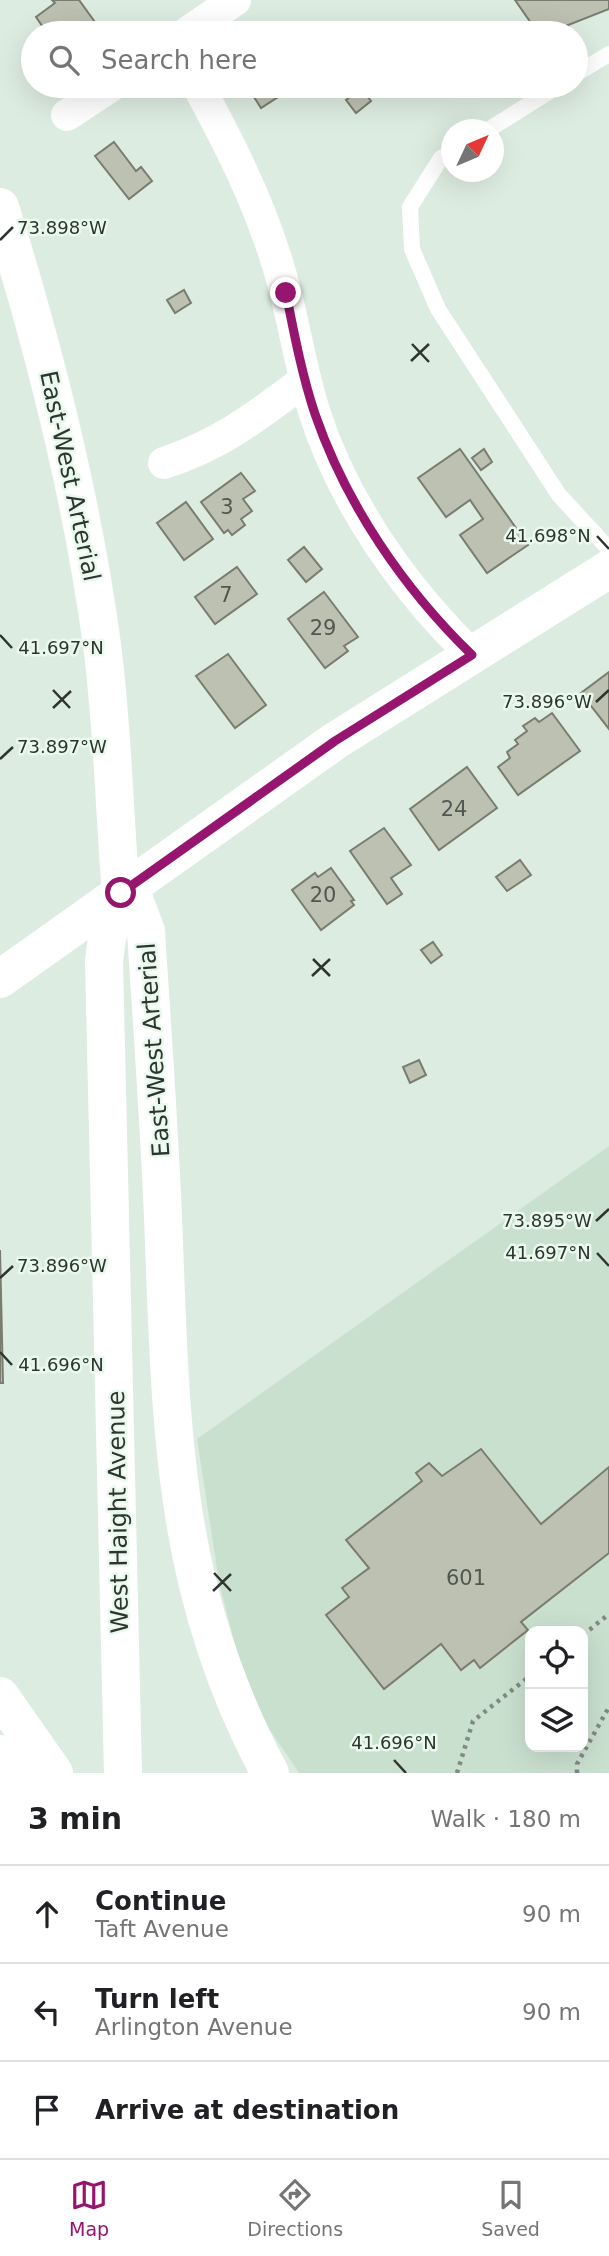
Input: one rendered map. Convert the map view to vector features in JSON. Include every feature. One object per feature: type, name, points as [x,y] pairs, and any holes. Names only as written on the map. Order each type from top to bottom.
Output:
[{"type":"main road","name":"East-West Arterial","points":[[0,207],[52,384],[86,542],[108,707],[121,893],[135,902],[146,931],[172,1416],[183,1522],[207,1625],[242,1716],[270,1773]]},
{"type":"main road","points":[[0,979],[335,741],[609,569]]},
{"type":"main road","name":"West Haight Avenue","points":[[121,893],[107,939],[104,961],[123,1764]]},
{"type":"main road","points":[[0,1696],[54,1773]]},
{"type":"main road","points":[[0,1754],[13,1773]]},
{"type":"street","points":[[204,21],[235,0]]},
{"type":"street","points":[[67,115],[93,98]]},
{"type":"street","points":[[204,98],[263,221],[286,293],[305,380],[326,445],[357,506],[403,576],[472,655]]},
{"type":"street","points":[[164,463],[201,451],[237,431],[305,380]]},
{"type":"lane","points":[[588,67],[609,54]]},
{"type":"lane","points":[[504,120],[539,98]]},
{"type":"lane","points":[[441,160],[410,207],[412,249],[438,309],[559,495],[609,550]]},
{"type":"path","points":[[588,1631],[609,1614]]},
{"type":"path","points":[[457,1773],[473,1721],[525,1680]]},
{"type":"path","points":[[577,1773],[577,1764],[609,1707]]},
{"type":"shaded area","points":[[609,1146],[609,1773],[299,1773],[262,1718],[236,1649],[219,1582],[197,1439]]},
{"type":"building","points":[[52,0],[79,0],[94,21],[39,21],[36,17],[55,3]]},
{"type":"building","points":[[515,0],[609,0],[609,9],[578,21],[530,21]]},
{"type":"building","points":[[255,98],[276,98],[261,108]]},
{"type":"building","points":[[369,98],[371,101],[356,113],[346,100]]},
{"type":"building","points":[[114,142],[136,171],[141,167],[152,181],[129,199],[95,156]]},
{"type":"building","points":[[184,290],[191,303],[175,313],[167,300]]},
{"type":"building","points":[[460,449],[528,545],[487,573],[460,535],[483,519],[470,500],[446,517],[418,478]]},
{"type":"building","points":[[484,449],[492,462],[481,470],[472,458]]},
{"type":"building","points":[[241,473],[255,491],[243,499],[252,511],[241,519],[245,525],[232,535],[228,530],[224,533],[201,502]]},
{"type":"building","points":[[186,502],[213,539],[184,560],[157,523]]},
{"type":"building","points":[[304,547],[322,569],[306,582],[288,560]]},
{"type":"building","points":[[237,567],[257,594],[215,624],[195,597]]},
{"type":"building","points":[[324,592],[358,637],[344,646],[348,651],[325,668],[288,619]]},
{"type":"building","points":[[228,654],[266,705],[235,728],[196,676]]},
{"type":"building","points":[[609,672],[609,729],[581,693]]},
{"type":"building","points":[[552,713],[580,751],[518,795],[498,767],[510,758],[507,752],[518,744],[515,740],[527,731],[523,726],[535,718],[539,722]]},
{"type":"building","points":[[467,767],[497,808],[439,850],[410,809]]},
{"type":"building","points":[[384,828],[411,865],[391,878],[402,894],[387,904],[350,851]]},
{"type":"building","points":[[520,860],[531,875],[507,891],[496,877]]},
{"type":"building","points":[[331,868],[354,900],[351,901],[354,905],[321,930],[292,890],[315,873],[318,877]]},
{"type":"building","points":[[433,942],[442,955],[431,963],[421,950]]},
{"type":"building","points":[[419,1060],[426,1075],[410,1083],[403,1067]]},
{"type":"building","points":[[0,1250],[3,1383],[0,1383]]},
{"type":"building","points":[[481,1449],[541,1524],[609,1467],[609,1553],[521,1622],[525,1632],[480,1668],[474,1660],[461,1670],[441,1644],[384,1689],[326,1615],[349,1597],[342,1588],[369,1568],[346,1540],[422,1481],[416,1473],[429,1463],[442,1476]]},
{"type":"route","points":[[121,893],[335,741],[472,655],[428,608],[403,576],[341,478],[314,411],[286,293]]}]
